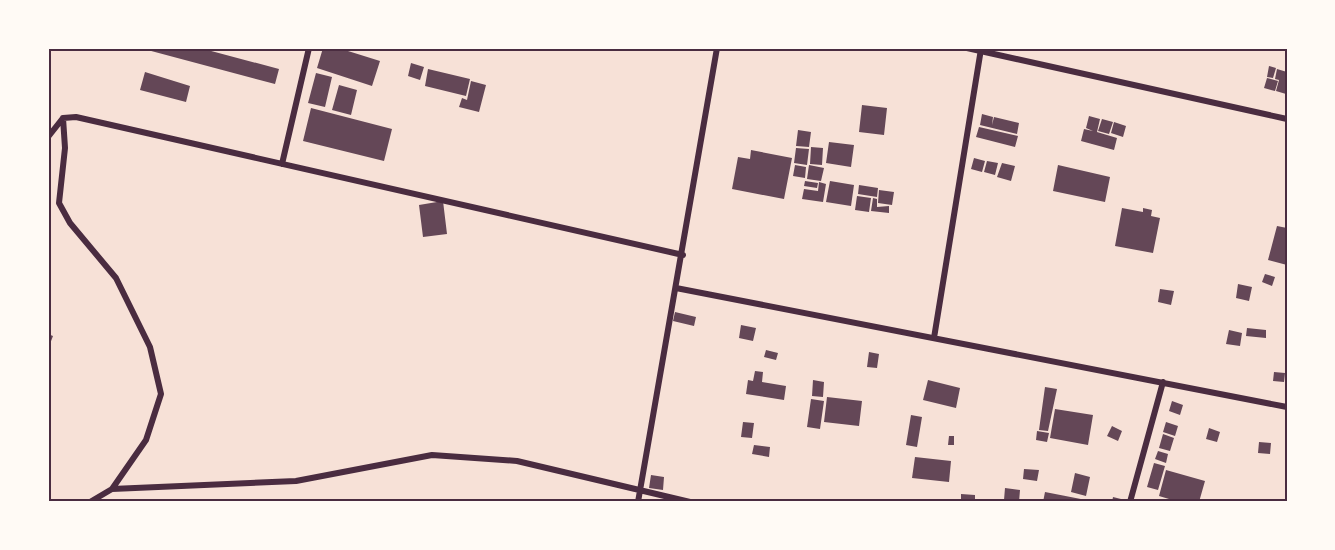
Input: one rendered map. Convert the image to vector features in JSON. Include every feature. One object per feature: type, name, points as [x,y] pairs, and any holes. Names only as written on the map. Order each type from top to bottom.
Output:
[{"type":"street","points":[[282,164],[309,48]]},
{"type":"street","points":[[638,502],[683,255],[717,48]]},
{"type":"street","points":[[968,48],[1287,119]]},
{"type":"street","points":[[934,338],[981,50]]},
{"type":"street","points":[[48,137],[63,118],[76,117],[683,255]]},
{"type":"street","points":[[63,118],[65,148],[59,204],[70,223],[116,278],[150,346],[161,394],[146,440],[112,489],[90,502]]},
{"type":"street","points":[[676,288],[1287,407]]},
{"type":"street","points":[[1130,502],[1163,382]]},
{"type":"street","points":[[112,489],[296,481],[432,455],[517,461],[639,492],[690,502]]},
{"type":"building","points":[[140,48],[200,48],[279,69],[275,84]]},
{"type":"building","points":[[323,48],[349,48],[348,51],[380,61],[372,86],[317,68]]},
{"type":"building","points":[[411,63],[424,67],[420,80],[408,76]]},
{"type":"building","points":[[1269,66],[1276,68],[1273,78],[1267,77]]},
{"type":"building","points":[[428,69],[470,79],[466,96],[425,86]]},
{"type":"building","points":[[1277,69],[1287,72],[1286,94],[1276,91],[1279,80],[1275,79]]},
{"type":"building","points":[[145,72],[190,86],[186,102],[140,90]]},
{"type":"building","points":[[316,73],[332,77],[325,107],[308,103]]},
{"type":"building","points":[[1267,78],[1278,81],[1275,91],[1264,88]]},
{"type":"building","points":[[471,81],[486,85],[479,112],[459,107],[462,98],[467,100]]},
{"type":"building","points":[[339,85],[357,90],[351,115],[332,110]]},
{"type":"building","points":[[862,105],[887,108],[884,135],[859,132]]},
{"type":"building","points":[[311,108],[392,129],[384,161],[303,141]]},
{"type":"building","points":[[982,114],[993,117],[992,125],[994,117],[1019,123],[1017,134],[980,125]]},
{"type":"building","points":[[1089,116],[1100,119],[1097,132],[1117,138],[1114,150],[1081,141],[1084,129],[1093,131],[1086,128]]},
{"type":"building","points":[[1102,119],[1113,122],[1109,134],[1098,131]]},
{"type":"building","points":[[1114,122],[1126,126],[1123,137],[1111,133]]},
{"type":"building","points":[[979,127],[1018,136],[1015,147],[976,137]]},
{"type":"building","points":[[798,130],[811,132],[809,147],[796,146]]},
{"type":"building","points":[[829,142],[854,145],[851,167],[826,163]]},
{"type":"building","points":[[811,147],[823,148],[822,165],[810,164]]},
{"type":"building","points":[[796,148],[809,149],[807,165],[794,163]]},
{"type":"building","points":[[751,150],[792,158],[784,199],[732,189],[738,157],[750,159]]},
{"type":"building","points":[[974,158],[985,161],[982,172],[971,169]]},
{"type":"building","points":[[987,161],[998,163],[995,175],[984,172]]},
{"type":"building","points":[[1002,163],[1015,166],[1011,181],[997,177]]},
{"type":"building","points":[[795,165],[806,167],[805,178],[793,176]]},
{"type":"building","points":[[809,165],[824,168],[821,181],[807,179]]},
{"type":"building","points":[[1058,165],[1110,177],[1105,202],[1053,191]]},
{"type":"building","points":[[805,181],[818,183],[817,188],[804,186]]},
{"type":"building","points":[[830,181],[854,185],[851,206],[826,202]]},
{"type":"building","points":[[819,182],[826,184],[823,202],[802,199],[804,189],[818,191]]},
{"type":"building","points":[[859,185],[878,188],[877,197],[858,194]]},
{"type":"building","points":[[879,190],[894,192],[892,205],[878,203]]},
{"type":"building","points":[[857,196],[871,198],[869,212],[855,210]]},
{"type":"building","points":[[873,198],[877,199],[877,207],[889,206],[889,213],[871,211]]},
{"type":"building","points":[[443,201],[447,234],[423,237],[419,205]]},
{"type":"building","points":[[1122,208],[1143,212],[1143,208],[1152,210],[1151,216],[1160,218],[1153,253],[1115,246]]},
{"type":"building","points":[[1277,226],[1287,228],[1287,265],[1268,260]]},
{"type":"building","points":[[1265,274],[1275,277],[1272,286],[1262,282]]},
{"type":"building","points":[[1238,284],[1252,287],[1249,301],[1236,298]]},
{"type":"building","points":[[1160,289],[1174,291],[1171,305],[1158,302]]},
{"type":"building","points":[[675,312],[696,317],[694,326],[673,321]]},
{"type":"building","points":[[741,325],[756,328],[753,341],[739,338]]},
{"type":"building","points":[[1247,328],[1266,330],[1266,338],[1246,336]]},
{"type":"building","points":[[1229,330],[1242,333],[1240,346],[1226,344]]},
{"type":"building","points":[[48,334],[53,336],[48,349]]},
{"type":"building","points":[[766,350],[778,353],[776,360],[764,357]]},
{"type":"building","points":[[869,352],[879,354],[877,368],[867,367]]},
{"type":"building","points":[[755,371],[763,372],[762,382],[786,386],[784,400],[746,394],[748,380],[753,381]]},
{"type":"building","points":[[1274,372],[1285,373],[1284,382],[1273,381]]},
{"type":"building","points":[[813,380],[824,382],[823,397],[812,396]]},
{"type":"building","points":[[928,380],[960,388],[956,408],[923,400]]},
{"type":"building","points":[[1045,387],[1057,389],[1048,431],[1039,430]]},
{"type":"building","points":[[827,397],[862,401],[859,426],[824,422]]},
{"type":"building","points":[[811,399],[824,401],[820,429],[807,427]]},
{"type":"building","points":[[1172,401],[1183,405],[1180,415],[1169,411]]},
{"type":"building","points":[[1055,409],[1093,415],[1088,445],[1050,438]]},
{"type":"building","points":[[911,415],[922,417],[917,447],[906,445]]},
{"type":"building","points":[[743,422],[754,423],[752,438],[741,437]]},
{"type":"building","points":[[1166,422],[1178,426],[1175,436],[1163,432]]},
{"type":"building","points":[[1112,426],[1122,431],[1118,441],[1107,436]]},
{"type":"building","points":[[1209,428],[1220,432],[1217,442],[1206,439]]},
{"type":"building","points":[[1037,431],[1049,433],[1047,442],[1036,440]]},
{"type":"building","points":[[1163,434],[1174,438],[1170,451],[1159,448]]},
{"type":"building","points":[[949,436],[954,436],[954,445],[948,445]]},
{"type":"building","points":[[1259,442],[1271,443],[1270,454],[1258,453]]},
{"type":"building","points":[[754,445],[770,447],[769,457],[752,454]]},
{"type":"building","points":[[1158,451],[1168,454],[1166,463],[1155,459]]},
{"type":"building","points":[[915,457],[951,461],[949,482],[912,478]]},
{"type":"building","points":[[1154,463],[1165,466],[1158,490],[1147,487]]},
{"type":"building","points":[[1024,469],[1039,470],[1037,481],[1023,479]]},
{"type":"building","points":[[1166,470],[1205,481],[1199,502],[1179,502],[1159,496]]},
{"type":"building","points":[[1075,473],[1090,477],[1086,496],[1071,492]]},
{"type":"building","points":[[651,475],[664,477],[663,490],[649,488]]},
{"type":"building","points":[[1005,488],[1020,490],[1019,502],[1004,500]]},
{"type":"building","points":[[1045,492],[1091,501],[1091,502],[1043,502]]},
{"type":"building","points":[[961,494],[975,495],[975,502],[961,502]]},
{"type":"building","points":[[1113,497],[1121,499],[1120,502],[1112,502]]}]
